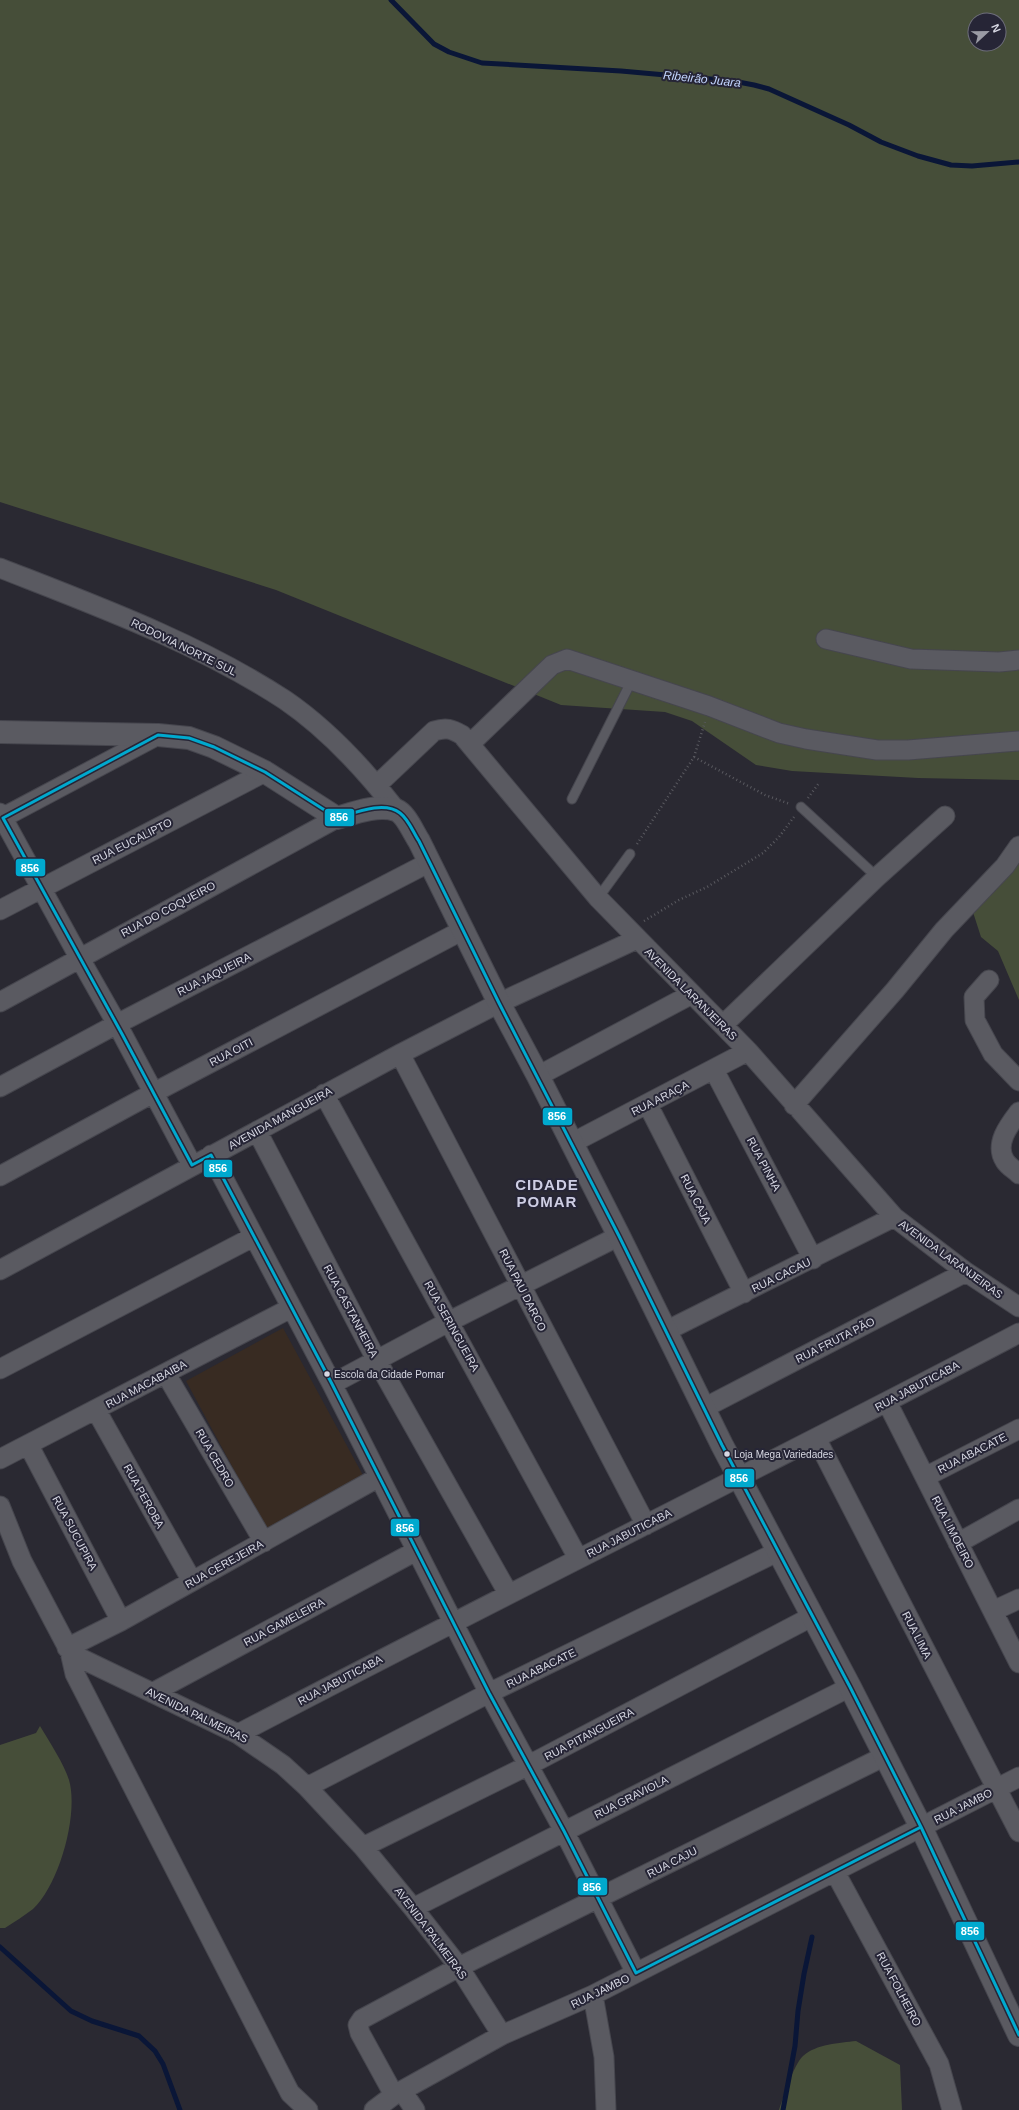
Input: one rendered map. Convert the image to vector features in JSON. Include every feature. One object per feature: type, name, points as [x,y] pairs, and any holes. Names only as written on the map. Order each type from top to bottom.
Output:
[{"type":"street","name":"RODOVIA NORTE SUL","points":[[0,568],[72,596],[219,661],[286,701],[322,730],[377,785],[410,826],[430,862],[499,1003],[538,1076],[619,1236],[738,1477],[777,1552],[813,1616],[885,1756],[921,1828],[1019,2035]]},
{"type":"street","points":[[826,639],[911,659],[998,662],[1019,660]]},
{"type":"street","points":[[471,743],[557,662],[567,659],[709,706],[779,733],[876,750],[908,750],[1019,741]]},
{"type":"street","name":"AVENIDA LARANJEIRAS","points":[[377,785],[434,731],[444,728],[454,730],[471,743],[598,898],[748,1051],[894,1217],[966,1272],[1019,1307]]},
{"type":"street","points":[[0,732],[177,736],[202,742],[265,772],[337,818],[360,811],[379,809],[396,810]]},
{"type":"street","points":[[158,735],[1,817],[78,958],[117,1024],[192,1165]]},
{"type":"street","name":"RUA EUCALIPTO","points":[[0,910],[265,772]]},
{"type":"street","points":[[723,1025],[877,876],[946,816]]},
{"type":"street","name":"RUA DO COQUEIRO","points":[[0,1002],[78,958],[337,818]]},
{"type":"street","points":[[794,1105],[895,990],[944,930],[1005,866],[1019,846]]},
{"type":"street","name":"RUA JAQUEIRA","points":[[0,1087],[117,1024],[430,862]]},
{"type":"street","name":"RUA OITI","points":[[0,1176],[154,1092],[463,930]]},
{"type":"street","name":"AVENIDA MANGUEIRA","points":[[0,1270],[400,1054],[499,1003],[637,939]]},
{"type":"street","points":[[989,980],[974,997],[975,1020],[993,1054],[1019,1081]]},
{"type":"street","points":[[538,1076],[692,994]]},
{"type":"street","name":"RUA ARAÇA","points":[[572,1143],[648,1105],[748,1051]]},
{"type":"street","name":"RUA PAU DARCO","points":[[400,1054],[646,1525]]},
{"type":"street","name":"RUA PINHA","points":[[714,1070],[813,1259]]},
{"type":"street","name":"RUA SERINGUEIRA","points":[[324,1094],[450,1321],[578,1558]]},
{"type":"street","name":"RUA CAJA","points":[[648,1105],[744,1293]]},
{"type":"street","points":[[1019,1112],[1008,1126],[1002,1141],[1005,1161],[1019,1174]]},
{"type":"street","name":"RUA CASTANHEIRA","points":[[257,1131],[376,1359],[508,1593]]},
{"type":"street","points":[[211,1155],[380,1477],[489,1694],[564,1831],[636,1974]]},
{"type":"street","name":"RUA CACAU","points":[[666,1331],[813,1259],[894,1217]]},
{"type":"street","points":[[332,1384],[376,1359],[619,1236]]},
{"type":"street","points":[[0,1369],[253,1237]]},
{"type":"street","name":"RUA FRUTA PÃO","points":[[704,1408],[966,1272]]},
{"type":"street","name":"RUA MACABAIBA","points":[[0,1459],[29,1446],[291,1308]]},
{"type":"street","name":"RUA JABUTICABA","points":[[238,1734],[453,1621],[646,1525],[1019,1333]]},
{"type":"street","name":"RUA CEDRO","points":[[166,1374],[264,1542]]},
{"type":"street","name":"RUA LIMOEIRO","points":[[887,1402],[1019,1663]]},
{"type":"street","name":"RUA PEROBA","points":[[96,1410],[192,1581]]},
{"type":"street","name":"RUA ABACATE","points":[[925,1478],[1019,1429]]},
{"type":"street","name":"RUA LIMA","points":[[816,1438],[1019,1832]]},
{"type":"street","name":"RUA SUCUPIRA","points":[[29,1446],[121,1621]]},
{"type":"street","name":"RUA CEREJEIRA","points":[[68,1650],[380,1477]]},
{"type":"street","points":[[0,1506],[22,1561],[68,1650],[75,1674],[187,1890],[230,1979],[290,2093],[308,2110]]},
{"type":"street","points":[[958,1543],[1019,1509]]},
{"type":"street","name":"RUA GAMELEIRA","points":[[152,1693],[416,1551]]},
{"type":"street","name":"RUA ABACATE","points":[[307,1787],[489,1694],[777,1552]]},
{"type":"street","points":[[993,1611],[1019,1599]]},
{"type":"street","name":"RUA PITANGUEIRA","points":[[363,1847],[529,1765],[813,1616]]},
{"type":"street","name":"AVENIDA PALMEIRAS","points":[[68,1650],[76,1656],[238,1734],[283,1765],[307,1787],[363,1847],[413,1908],[459,1968],[502,2035]]},
{"type":"street","name":"RUA GRAVIOLA","points":[[413,1908],[850,1687]]},
{"type":"street","name":"RUA CAJU","points":[[398,2093],[360,2033],[359,2022],[459,1968],[885,1756]]},
{"type":"street","name":"RUA JAMBO","points":[[374,2110],[398,2093],[502,2035],[593,1995],[636,1974],[1019,1777]]},
{"type":"street","name":"RUA FOLHEIRO","points":[[835,1872],[936,2057],[943,2074],[952,2110]]},
{"type":"street","points":[[593,1995],[604,2057],[606,2110]]},
{"type":"street","points":[[398,2093],[415,2110]]},
{"type":"lane","points":[[572,799],[632,680]]},
{"type":"lane","points":[[802,807],[877,876]]},
{"type":"lane","points":[[598,898],[630,854]]},
{"type":"path","points":[[630,854],[694,757],[709,706]]},
{"type":"path","points":[[694,757],[765,795],[782,802],[802,807]]},
{"type":"path","points":[[637,939],[638,929],[643,921],[679,900],[707,888],[763,853],[779,837],[819,783]]},
{"type":"shaded area","points":[[283,1328],[365,1479],[267,1531],[186,1381]]},
{"type":"green space","points":[[0,0],[1019,0],[1019,780],[918,778],[792,771],[756,765],[692,721],[665,712],[561,705],[276,590],[0,502]]},
{"type":"green space","points":[[1019,841],[1019,1000],[998,951],[981,937],[971,906]]},
{"type":"green space","points":[[40,1726],[60,1760],[69,1780],[71,1811],[69,1829],[58,1867],[51,1884],[42,1898],[33,1909],[26,1914],[5,1928],[0,1928],[0,1745],[36,1733]]},
{"type":"green space","points":[[856,2041],[900,2065],[902,2110],[779,2110],[792,2074],[803,2056],[808,2052],[821,2047],[836,2043]]},
{"type":"waterway","name":"Ribeirão Juara","points":[[391,0],[434,44],[449,52],[482,63],[621,71],[733,81],[769,89],[849,125],[881,142],[918,156],[951,165],[972,166],[1019,162]]},
{"type":"waterway","points":[[783,2110],[795,2046],[798,2011],[804,1974],[812,1937]]},
{"type":"waterway","points":[[0,1947],[71,2011],[92,2021],[139,2036],[155,2051],[163,2064],[180,2110]]},
{"type":"transit line","name":"856","points":[[158,735],[189,738],[214,747],[265,772],[337,818],[369,809],[386,808],[393,809],[400,813],[408,823],[419,841],[499,1003],[619,1236],[722,1445],[850,1687],[921,1827],[636,1973],[564,1831],[489,1693],[332,1384],[211,1155],[192,1165],[3,818],[158,735]]},
{"type":"transit line","name":"856","points":[[921,1827],[1019,2035]]},
{"type":"place","name":"Escola da Cidade Pomar","points":[[327,1374]]},
{"type":"place","name":"Loja Mega Variedades","points":[[727,1454]]},
{"type":"district","name":"CIDADE POMAR","points":[[547,1194]]}]
